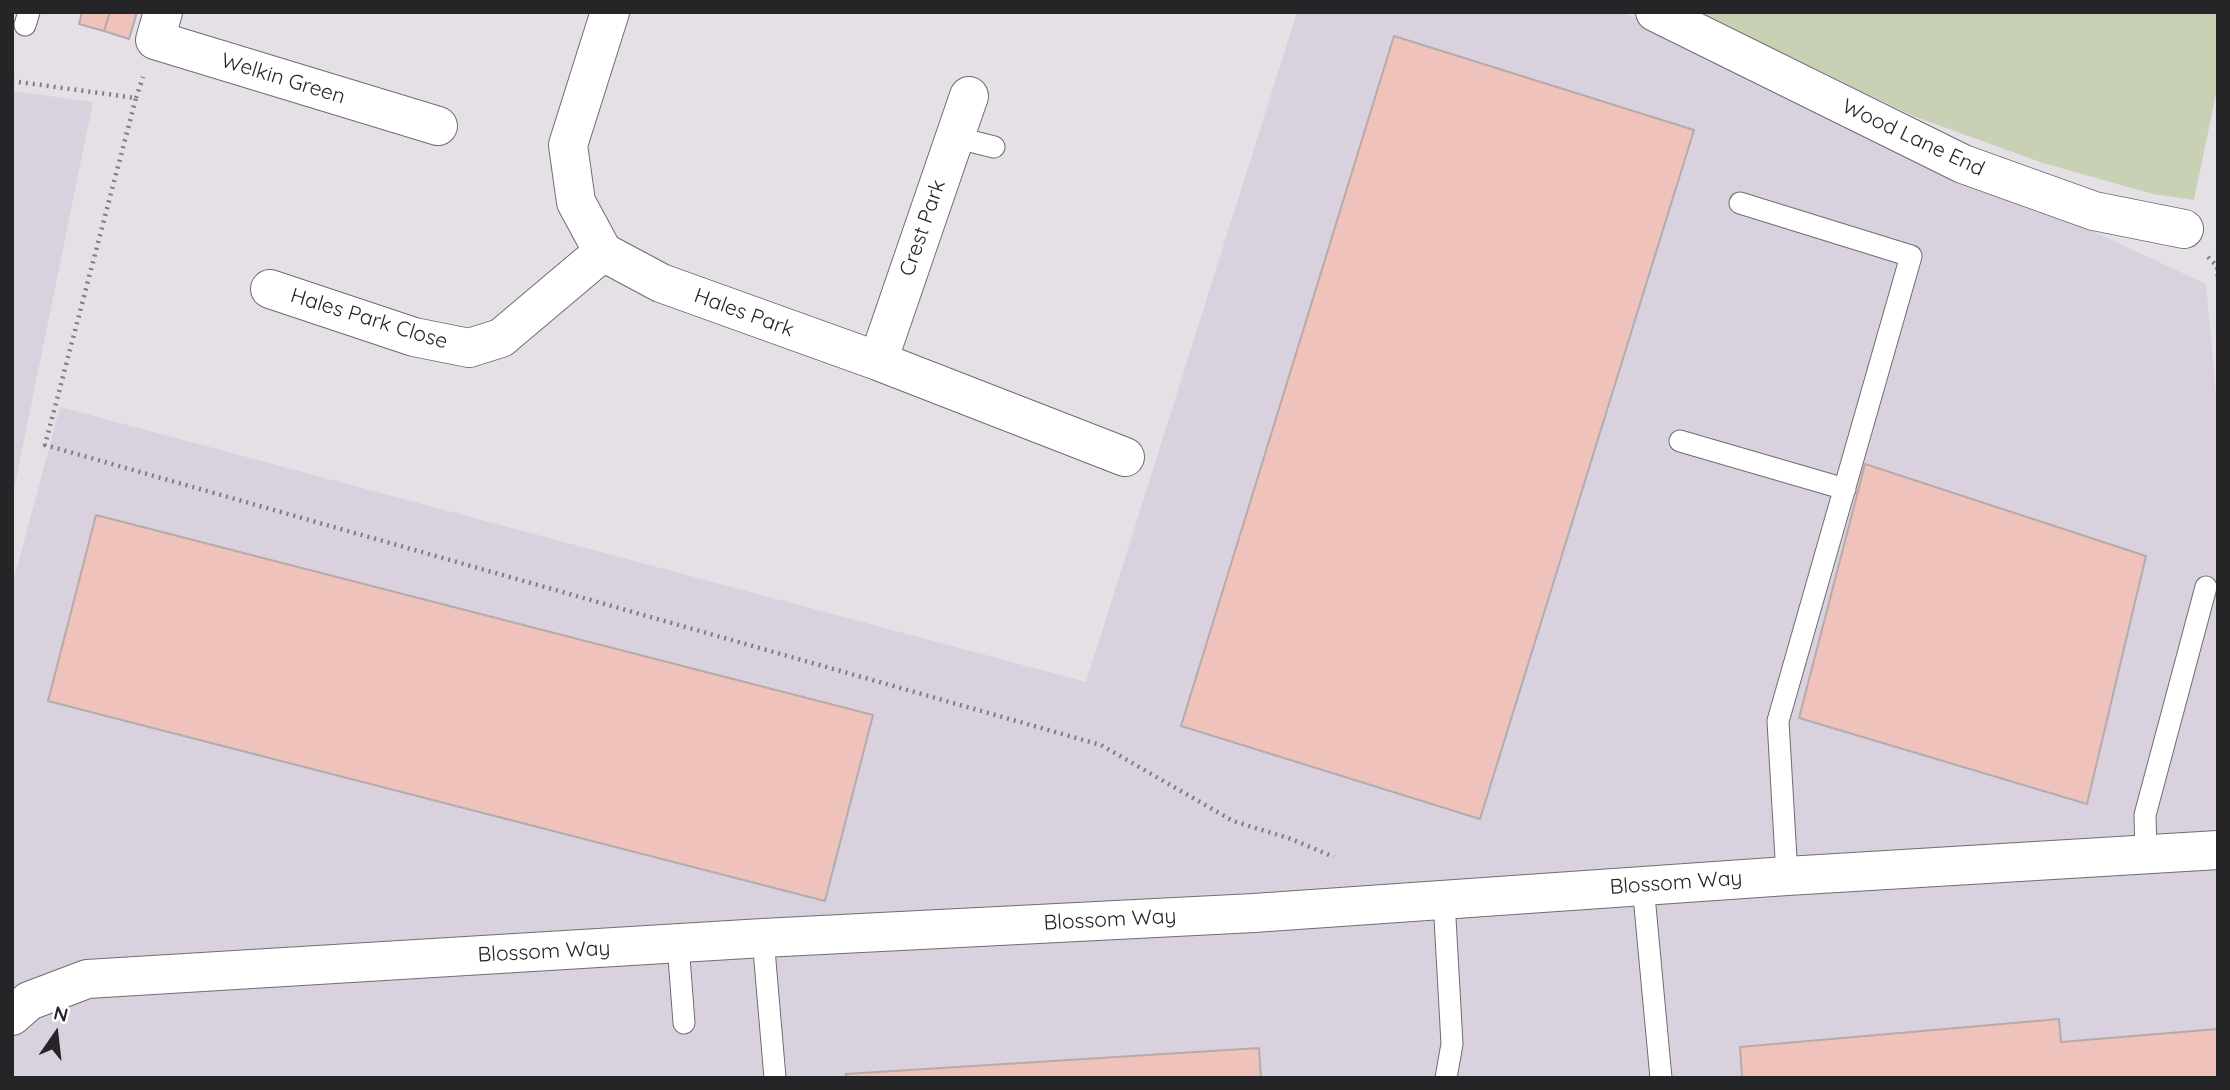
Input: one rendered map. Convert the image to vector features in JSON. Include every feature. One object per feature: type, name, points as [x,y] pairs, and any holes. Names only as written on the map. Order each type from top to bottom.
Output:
[{"type":"street","name":"Welkin Green","points":[[163,12],[155,40],[438,126]]},
{"type":"street","points":[[603,252],[576,202],[568,145],[610,12]]},
{"type":"street","name":"Wood Lane End","points":[[1655,12],[1963,164],[2094,211],[2184,229]]},
{"type":"street","name":"Crest Park","points":[[878,361],[969,96]]},
{"type":"street","name":"Hales Park Close","points":[[270,289],[414,337],[469,348],[500,338],[603,252]]},
{"type":"street","name":"Hales Park","points":[[603,252],[661,283],[878,361],[1125,457]]},
{"type":"street","name":"Blossom Way","points":[[12,1016],[29,1001],[87,979],[763,938],[1254,913],[1787,876],[2218,850]]},
{"type":"lane","points":[[954,137],[994,148]]},
{"type":"lane","points":[[1741,203],[1911,256],[1778,721],[1787,876]]},
{"type":"lane","points":[[1680,441],[1845,489]]},
{"type":"lane","points":[[2146,856],[2145,815],[2206,587]]},
{"type":"lane","points":[[1643,886],[1661,1078]]},
{"type":"lane","points":[[1444,900],[1452,1044],[1446,1078]]},
{"type":"lane","points":[[763,938],[775,1078]]},
{"type":"lane","points":[[678,944],[684,1023]]},
{"type":"path","points":[[12,81],[136,98],[45,445],[1101,745],[1233,821],[1291,839],[1334,857]]},
{"type":"shaded area","points":[[1297,12],[1623,12],[2206,284],[2218,418],[2218,1078],[12,1078],[12,586],[60,407],[1086,682]]},
{"type":"shaded area","points":[[12,91],[93,102],[12,499]]},
{"type":"green space","points":[[1698,12],[2218,12],[2218,84],[2194,200],[2153,194],[2043,163],[1913,116]]},
{"type":"building","points":[[82,12],[110,12],[104,31],[79,24]]},
{"type":"building","points":[[110,12],[137,12],[129,39],[104,31]]},
{"type":"building","points":[[1394,36],[1694,130],[1480,819],[1181,726]]},
{"type":"building","points":[[1865,464],[2146,556],[2087,804],[1799,718]]},
{"type":"building","points":[[96,515],[873,715],[825,901],[48,701]]},
{"type":"building","points":[[2059,1019],[2061,1042],[2218,1029],[2218,1078],[1742,1078],[1740,1047]]},
{"type":"building","points":[[1259,1048],[1261,1078],[846,1078],[846,1074]]}]
